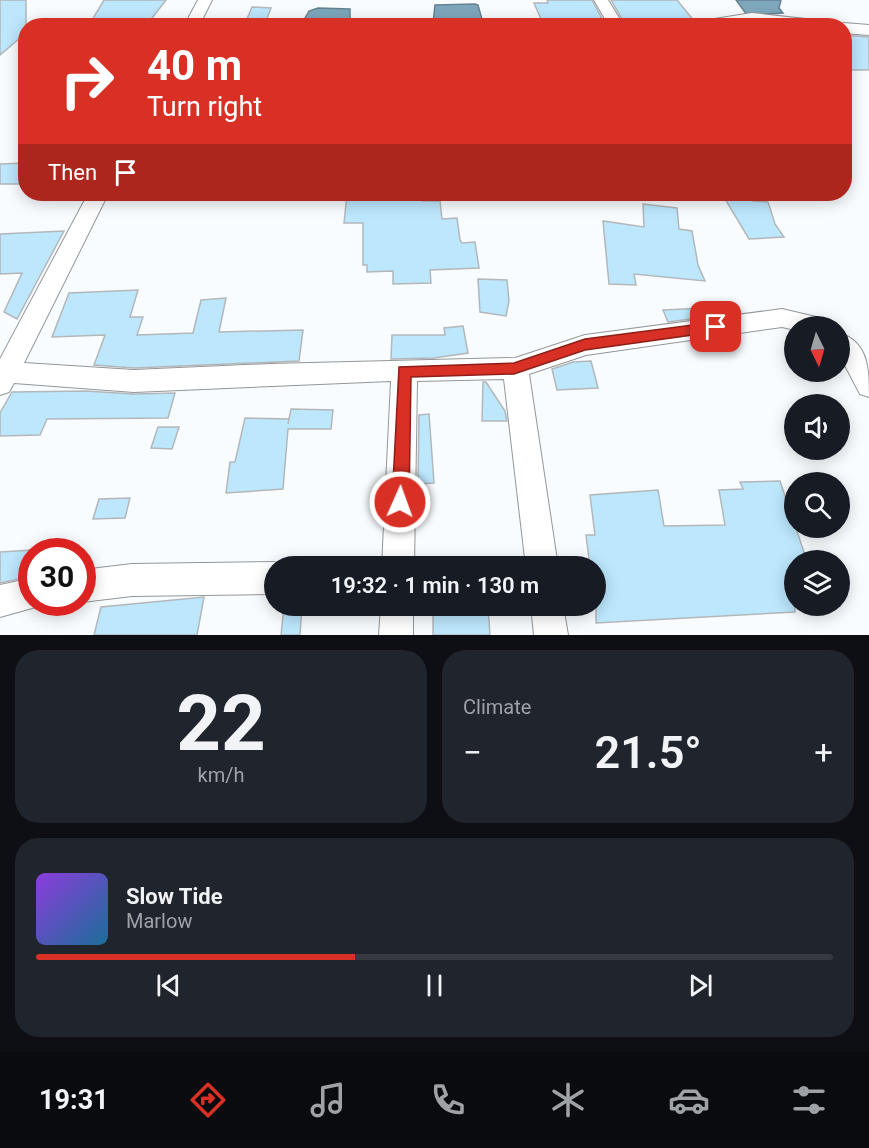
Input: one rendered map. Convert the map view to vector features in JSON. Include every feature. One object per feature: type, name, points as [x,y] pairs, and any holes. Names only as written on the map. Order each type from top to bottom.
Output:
[{"type":"street","points":[[195,18],[205,0]]},
{"type":"street","points":[[601,0],[612,18]]},
{"type":"street","points":[[852,29],[869,30]]},
{"type":"street","points":[[94,201],[3,378],[134,381],[270,374],[514,369],[585,345],[784,318]]},
{"type":"street","points":[[850,351],[869,386]]},
{"type":"street","points":[[514,369],[540,556]]},
{"type":"street","points":[[398,556],[404,371]]},
{"type":"street","points":[[96,584],[132,580],[264,578]]},
{"type":"street","points":[[0,601],[18,597]]},
{"type":"street","points":[[396,635],[397,616]]},
{"type":"street","points":[[548,616],[551,635]]},
{"type":"water","points":[[736,0],[781,0],[779,8],[783,13],[747,15]]},
{"type":"water","points":[[475,4],[478,5],[482,18],[434,18],[435,5]]},
{"type":"water","points":[[318,8],[350,9],[350,18],[305,18],[309,11]]},
{"type":"building","points":[[0,0],[26,0],[26,18],[18,18],[18,40],[0,55]]},
{"type":"building","points":[[104,0],[166,0],[152,18],[93,18]]},
{"type":"building","points":[[547,0],[592,0],[602,18],[541,18],[534,3],[548,3]]},
{"type":"building","points":[[611,0],[677,0],[692,18],[621,18]]},
{"type":"building","points":[[252,7],[271,8],[267,18],[247,18]]},
{"type":"building","points":[[852,36],[869,37],[869,70],[852,70]]},
{"type":"building","points":[[18,163],[18,184],[0,184],[0,164]]},
{"type":"building","points":[[346,201],[440,201],[442,219],[457,218],[462,243],[475,242],[479,268],[430,270],[431,283],[393,284],[393,271],[367,272],[367,265],[363,265],[363,223],[344,223]]},
{"type":"building","points":[[726,201],[768,202],[775,224],[784,237],[749,239]]},
{"type":"building","points":[[643,204],[677,208],[679,229],[692,231],[698,265],[705,281],[634,274],[636,285],[609,284],[603,221],[644,227]]},
{"type":"building","points":[[64,231],[17,319],[4,312],[22,273],[0,274],[0,234]]},
{"type":"building","points":[[478,279],[507,280],[509,301],[506,316],[480,312]]},
{"type":"building","points":[[138,290],[130,317],[143,317],[137,335],[193,333],[201,300],[226,298],[219,332],[303,330],[299,361],[134,368],[94,365],[105,335],[52,337],[69,293]]},
{"type":"building","points":[[705,308],[706,317],[668,322],[663,310]]},
{"type":"building","points":[[463,326],[468,353],[434,358],[391,359],[392,335],[445,335],[444,328]]},
{"type":"building","points":[[591,361],[598,388],[557,390],[552,369],[573,362]]},
{"type":"building","points":[[483,382],[486,382],[505,411],[507,421],[482,421]]},
{"type":"building","points":[[85,391],[134,394],[175,393],[168,418],[47,419],[40,435],[0,436],[0,413],[12,392]]},
{"type":"building","points":[[291,409],[333,410],[331,429],[288,429],[283,489],[226,493],[230,462],[235,462],[245,418],[289,419]]},
{"type":"building","points":[[429,414],[434,483],[418,484],[419,415]]},
{"type":"building","points":[[158,427],[179,427],[172,449],[151,448]]},
{"type":"building","points":[[780,481],[784,493],[784,538],[799,538],[803,550],[784,550],[784,613],[596,623],[596,616],[606,616],[606,556],[589,556],[586,535],[595,535],[590,495],[658,490],[664,526],[725,525],[719,490],[743,489],[740,482]]},
{"type":"building","points":[[130,498],[125,518],[93,519],[99,499]]},
{"type":"building","points":[[18,551],[18,579],[0,583],[0,552]]},
{"type":"building","points":[[204,597],[197,635],[94,635],[101,607]]},
{"type":"building","points":[[283,616],[301,616],[300,635],[281,635]]},
{"type":"building","points":[[433,616],[489,616],[490,635],[433,635]]},
{"type":"route","points":[[400,502],[404,371],[514,369],[585,345],[716,327]]}]
